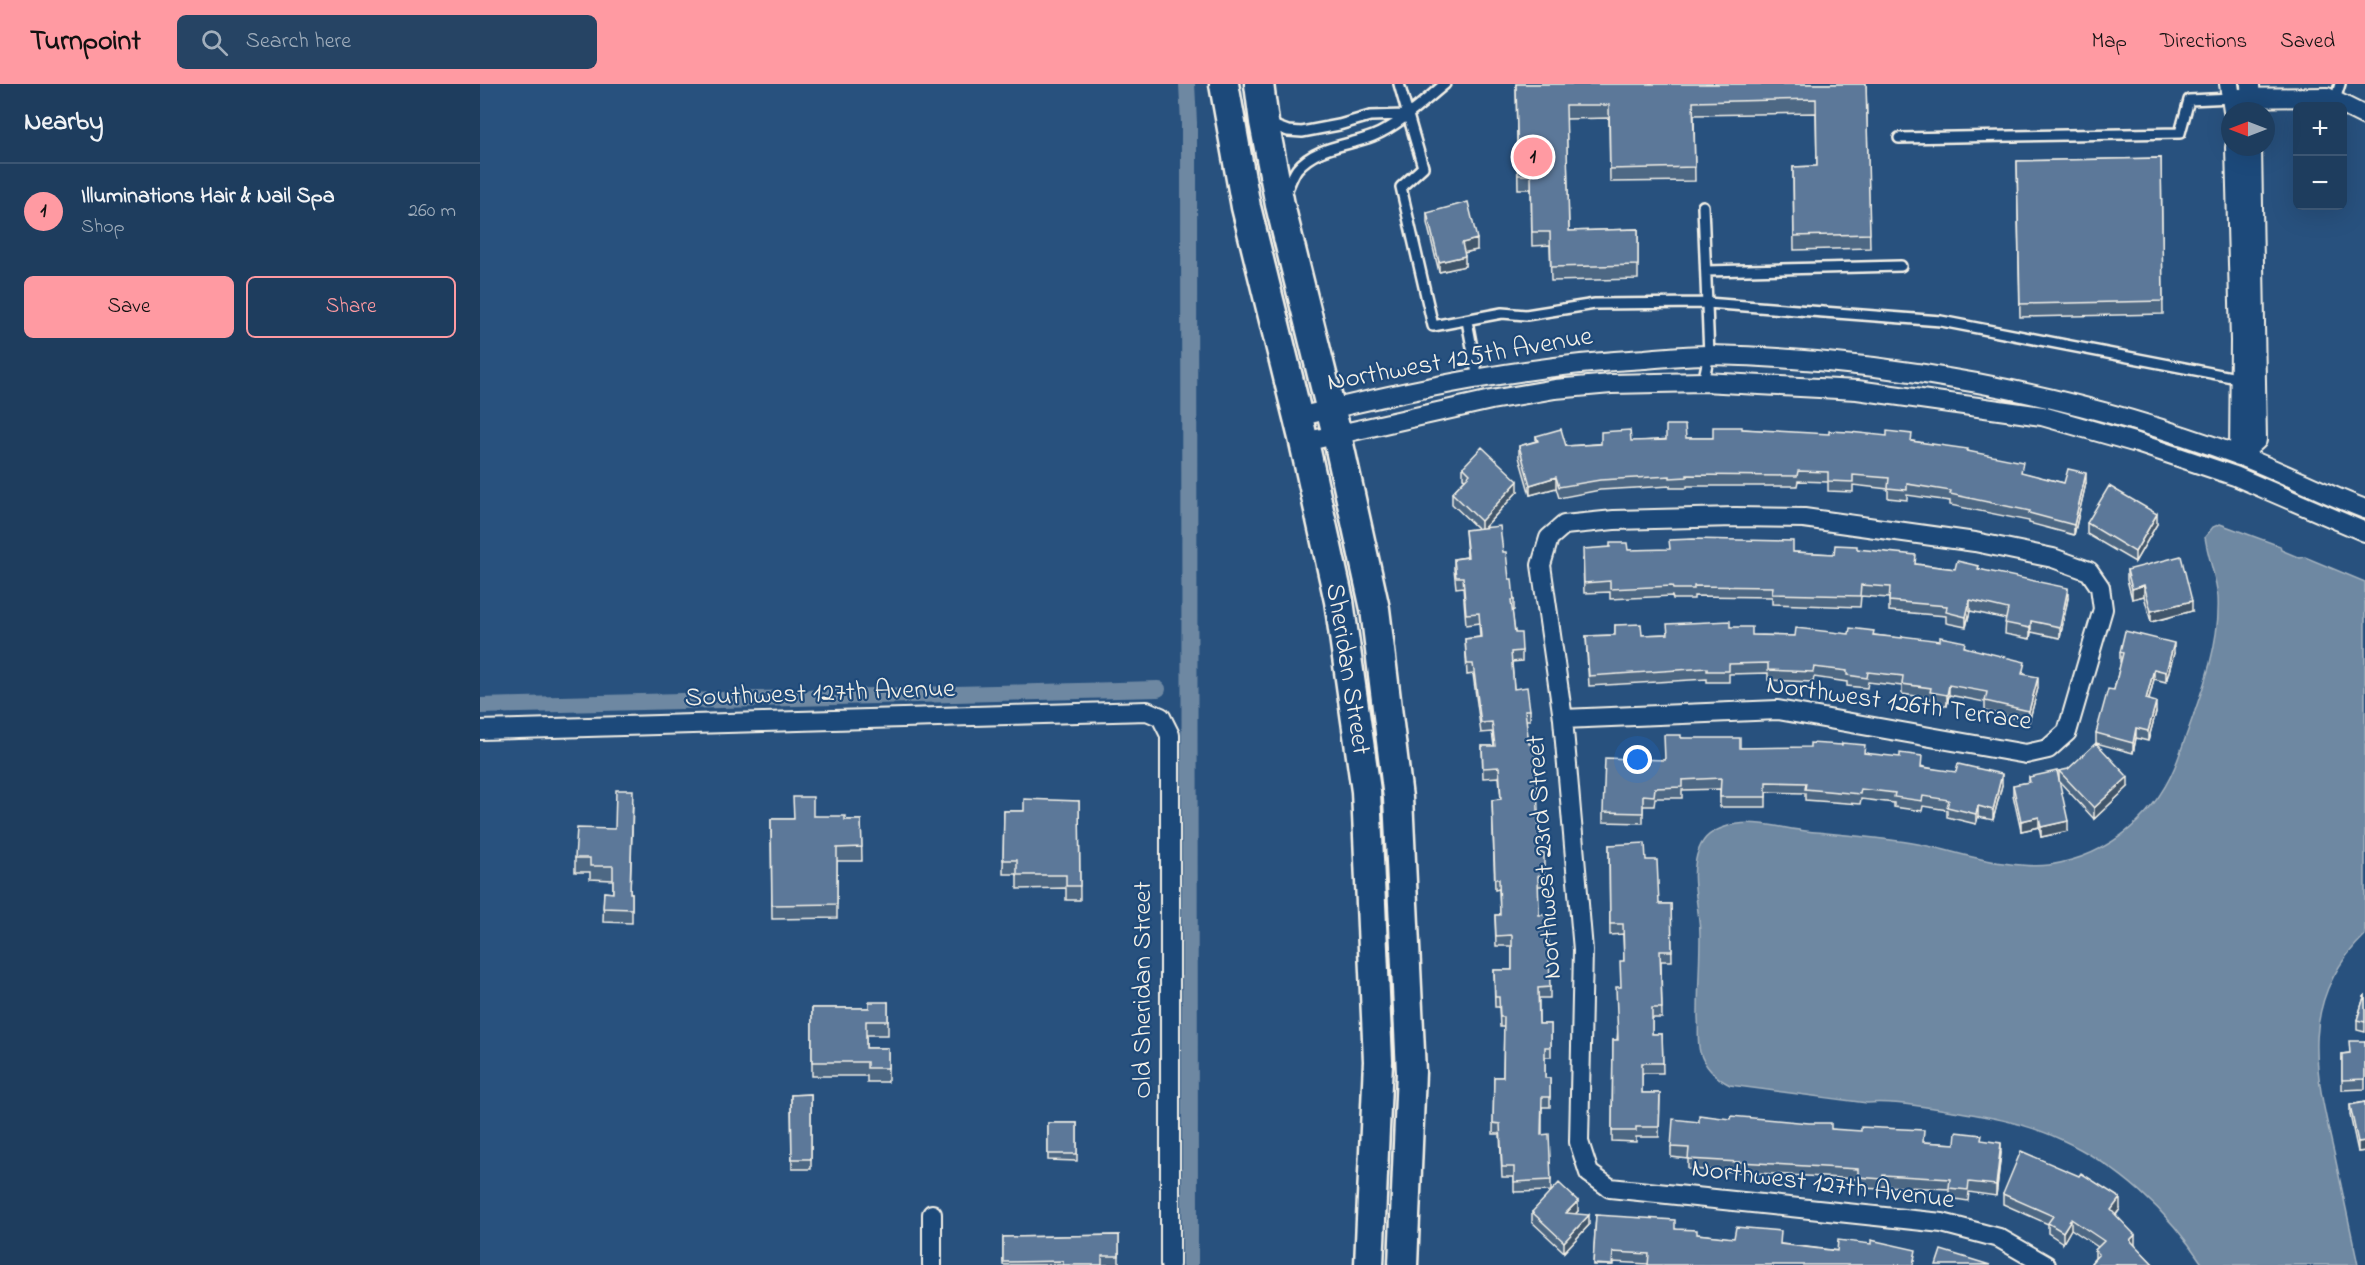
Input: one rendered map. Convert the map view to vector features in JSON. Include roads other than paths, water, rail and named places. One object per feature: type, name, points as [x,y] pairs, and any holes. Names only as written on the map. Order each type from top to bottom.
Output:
[{"type":"main road","name":"Sheridan Street","points":[[1224,84],[1246,207],[1301,430],[1339,601],[1366,791],[1378,1061],[1369,1265]]},
{"type":"main road","name":"Sheridan Street","points":[[1259,84],[1280,205],[1334,422],[1375,609],[1398,798],[1411,1072],[1403,1265]]},
{"type":"street","points":[[2231,98],[2327,97],[2338,92],[2365,116]]},
{"type":"street","points":[[2236,156],[2248,381]]},
{"type":"street","points":[[2239,456],[2248,381],[2252,156]]},
{"type":"street","name":"Northwest 125th Avenue","points":[[1301,430],[1478,379],[1563,365],[1709,355],[1858,364],[2041,396],[2147,425],[2239,456],[2365,510]]},
{"type":"street","name":"Northwest 125th Avenue","points":[[1301,430],[1334,422],[1555,389],[1611,384],[1703,381],[1857,390],[2042,416],[2137,443],[2235,476],[2365,532]]},
{"type":"street","name":"Northwest 23rd Street","points":[[1589,1173],[1579,1142],[1582,950],[1563,719],[1540,565],[1549,538],[1564,525],[1614,520],[1804,518],[1975,542],[2053,558],[2090,571],[2100,587],[2103,609],[2067,732],[2048,749]]},
{"type":"street","name":"Northwest 126th Terrace","points":[[1563,719],[1778,710],[2026,754],[2048,749]]},
{"type":"street","name":"Southwest 127th Avenue","points":[[480,730],[1147,711],[1161,717]]},
{"type":"street","name":"Old Sheridan Street","points":[[1161,717],[1170,735],[1170,1265]]},
{"type":"street","name":"Northwest 127th Avenue","points":[[1589,1173],[1610,1188],[1942,1223],[1999,1238],[2046,1265]]},
{"type":"street","points":[[932,1265],[933,1214]]},
{"type":"lane","points":[[1399,84],[1424,167],[1401,187],[1433,326],[1502,313],[1526,315],[1595,304],[1707,303],[1941,321],[2248,381]]},
{"type":"lane","points":[[1280,205],[1297,169],[1313,155],[1374,136],[1407,115],[1445,84]]},
{"type":"lane","points":[[1899,138],[2180,133],[2189,100],[2231,98]]},
{"type":"lane","points":[[1264,122],[1288,131],[1302,132],[1371,116],[1407,115]]},
{"type":"lane","points":[[1703,206],[1709,355],[1703,381]]},
{"type":"lane","points":[[1706,271],[1901,266]]},
{"type":"lane","points":[[1467,321],[1478,379]]},
{"type":"lane","points":[[2235,476],[2239,456]]},
{"type":"water","points":[[2220,524],[2280,546],[2281,550],[2300,558],[2305,557],[2365,582],[2365,935],[2343,960],[2329,986],[2320,1013],[2317,1040],[2322,1097],[2358,1265],[2203,1265],[2174,1226],[2122,1176],[2082,1150],[2060,1139],[2017,1124],[1971,1114],[1904,1104],[1867,1103],[1730,1085],[1708,1068],[1699,1048],[1700,924],[1694,881],[1696,859],[1701,844],[1706,837],[1717,830],[1735,824],[1766,824],[1904,842],[1992,861],[2038,866],[2071,860],[2092,852],[2112,842],[2145,814],[2170,777],[2206,678],[2216,637],[2218,597],[2205,537],[2213,527]]},
{"type":"waterway","points":[[1187,84],[1189,123],[1190,1265]]},
{"type":"waterway","points":[[480,706],[1158,689]]},
{"type":"place","name":"Illuminations Hair & Nail Spa","points":[[1533,157]]}]
